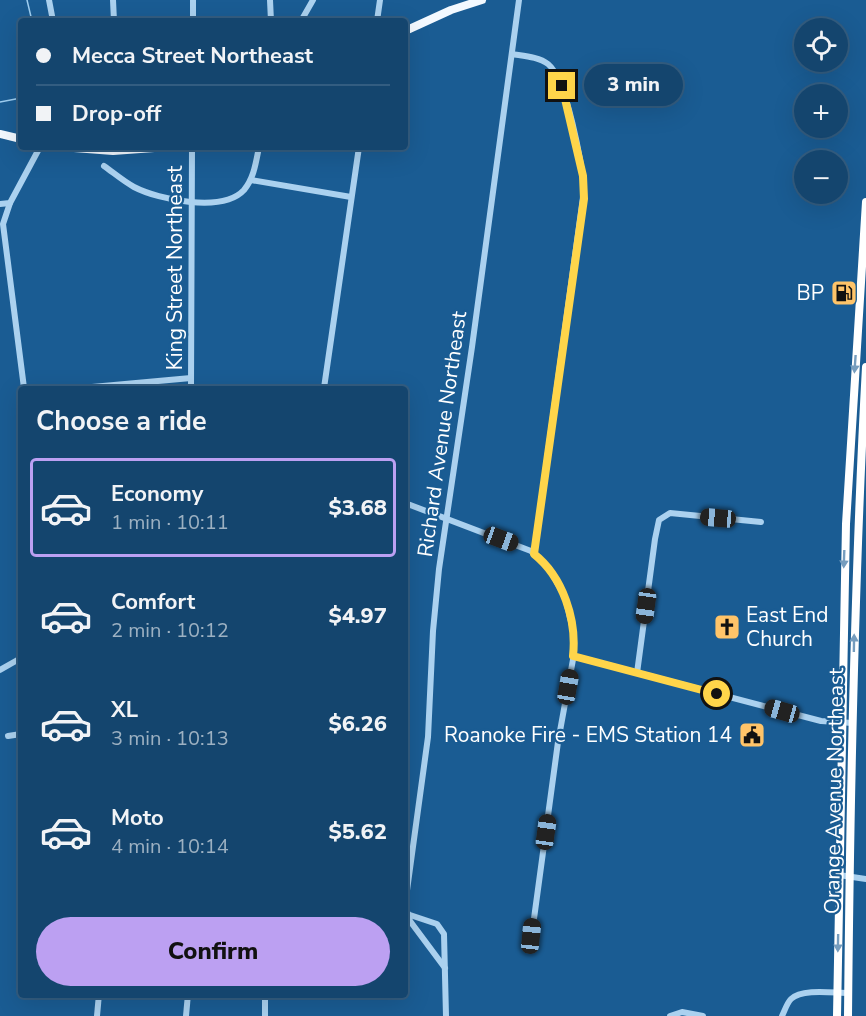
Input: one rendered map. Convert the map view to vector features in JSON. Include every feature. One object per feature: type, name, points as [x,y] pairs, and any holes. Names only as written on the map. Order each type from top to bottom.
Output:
[{"type":"highway","name":"Orange Avenue Northeast","points":[[837,1016],[841,723],[849,459],[864,264],[866,202]]},
{"type":"highway","name":"Orange Avenue Northeast","points":[[849,1016],[855,611],[866,367]]},
{"type":"main road","points":[[408,31],[451,10],[482,0]]},
{"type":"main road","points":[[0,134],[18,138]]},
{"type":"street","points":[[49,0],[52,18]]},
{"type":"street","points":[[113,0],[114,18]]},
{"type":"street","points":[[193,0],[193,18]]},
{"type":"street","points":[[270,0],[271,18]]},
{"type":"street","points":[[303,18],[313,0]]},
{"type":"street","points":[[377,18],[380,0]]},
{"type":"street","name":"Richard Avenue Northeast","points":[[408,884],[426,755],[436,599],[519,0]]},
{"type":"street","points":[[512,54],[543,62],[558,76],[577,149],[584,190],[534,554]]},
{"type":"street","points":[[24,386],[3,224],[10,203],[38,150]]},
{"type":"street","name":"King Street Northeast","points":[[190,386],[192,150]]},
{"type":"street","points":[[104,166],[125,182],[163,198],[218,201],[231,198],[241,192],[250,180],[259,150]]},
{"type":"street","points":[[324,386],[359,150]]},
{"type":"street","points":[[250,180],[351,198]]},
{"type":"street","points":[[0,204],[10,203]]},
{"type":"street","points":[[103,386],[191,378]]},
{"type":"street","points":[[849,459],[863,458]]},
{"type":"street","points":[[408,504],[521,546],[549,568],[562,589],[573,630],[573,656],[558,742],[530,948]]},
{"type":"street","points":[[637,673],[657,524],[666,514],[761,522]]},
{"type":"street","points":[[573,656],[814,720],[853,723]]},
{"type":"street","points":[[0,670],[18,660]]},
{"type":"street","points":[[8,736],[18,734]]},
{"type":"street","points":[[839,875],[866,879]]},
{"type":"street","points":[[408,914],[437,924],[442,929],[446,940],[446,1016]]},
{"type":"street","name":"Richard Avenue Northeast","points":[[408,915],[445,968]]},
{"type":"street","points":[[782,1016],[789,1001],[796,995],[849,993]]},
{"type":"street","points":[[98,1016],[99,998]]},
{"type":"street","points":[[186,1016],[188,998]]},
{"type":"street","points":[[265,998],[265,1016]]},
{"type":"street","points":[[670,1016],[682,1012],[703,1016]]},
{"type":"waterway","points":[[27,0],[31,18]]},
{"type":"waterway","points":[[0,102],[18,99]]},
{"type":"place","name":"BP","points":[[844,293]]},
{"type":"place","name":"East End Church","points":[[727,627]]},
{"type":"place","name":"Roanoke Fire - EMS Station 14","points":[[752,735]]},
{"type":"route","points":[[562,86],[583,176],[584,199],[534,554],[549,568],[562,589],[573,630],[573,656],[717,694]]}]
